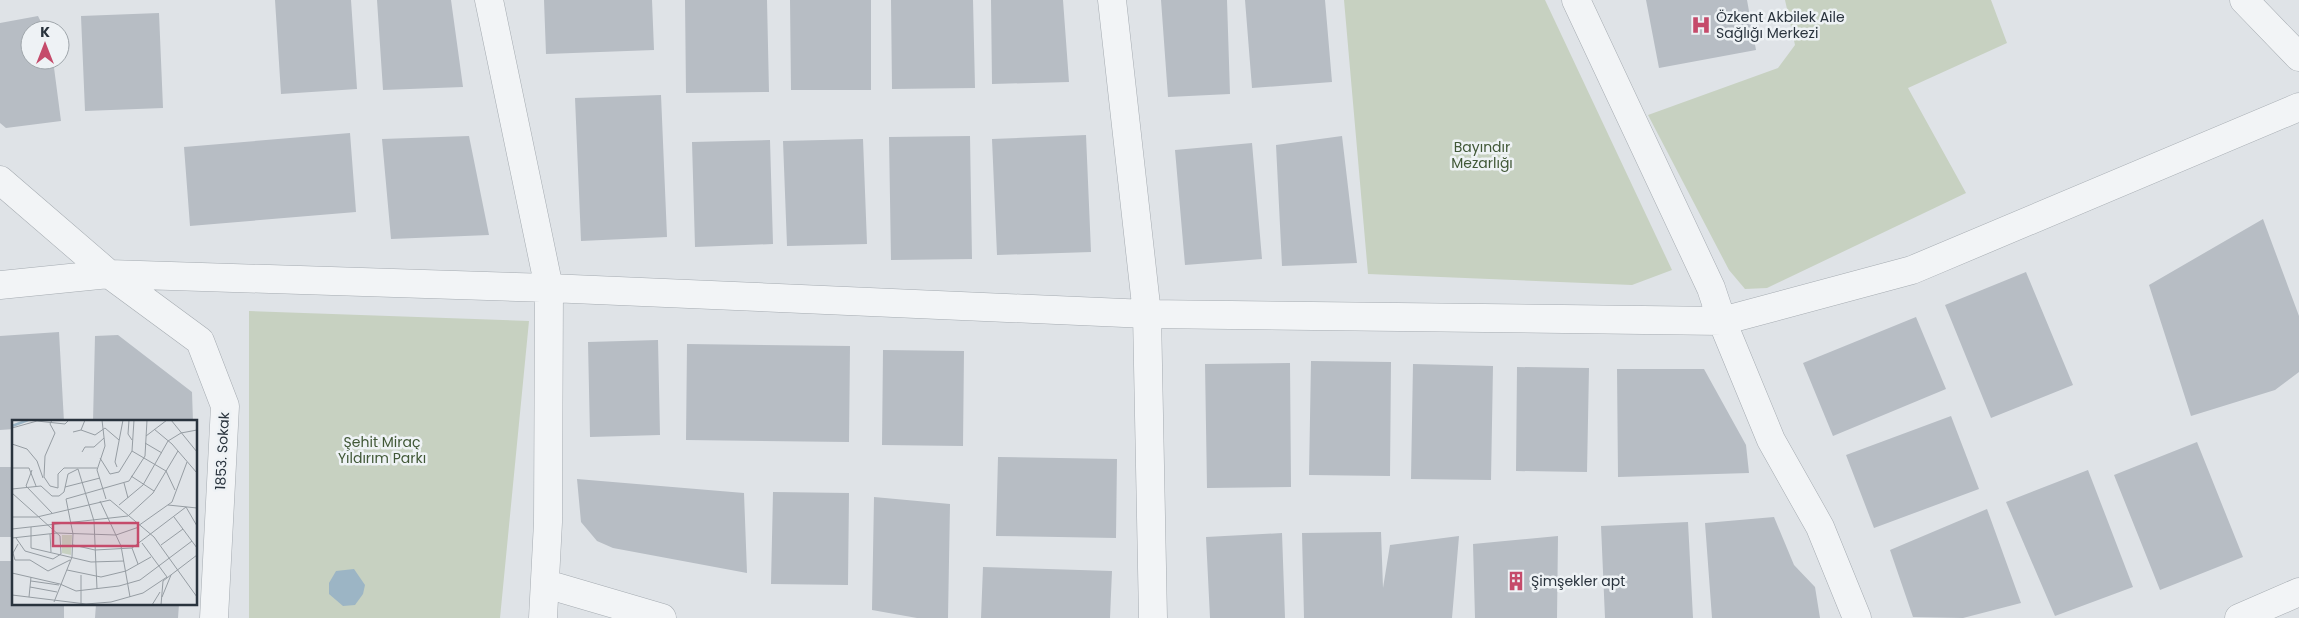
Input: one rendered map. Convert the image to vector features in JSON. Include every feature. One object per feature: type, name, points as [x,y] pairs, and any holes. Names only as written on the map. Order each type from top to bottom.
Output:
[{"type":"street","points":[[489,0],[549,288],[548,522],[543,618]]},
{"type":"street","points":[[1112,0],[1147,314],[1153,618]]},
{"type":"street","points":[[1576,0],[1711,288],[1722,321],[1771,440],[1794,485],[1820,527],[1857,618]]},
{"type":"street","points":[[2244,0],[2299,57]]},
{"type":"street","points":[[0,285],[109,274],[549,288],[1147,314],[1722,321],[1912,270],[2299,107]]},
{"type":"street","name":"1853. Sokak","points":[[0,180],[109,274],[200,341],[224,406],[214,618]]},
{"type":"street","points":[[546,584],[662,618]]},
{"type":"street","points":[[2239,618],[2299,592]]},
{"type":"green space","name":"Bayındır Mezarlığı","points":[[1344,0],[1545,0],[1672,270],[1632,285],[1368,274]]},
{"type":"green space","points":[[1785,0],[1991,0],[2007,43],[1908,88],[1966,193],[1767,288],[1745,289],[1729,270],[1648,115],[1778,68],[1795,45]]},
{"type":"green space","name":"Şehit Miraç Yıldırım Parkı","points":[[249,311],[529,321],[500,618],[249,618]]},
{"type":"water","points":[[354,569],[365,585],[363,594],[355,605],[343,606],[329,594],[329,583],[336,571]]},
{"type":"building","points":[[275,0],[351,0],[357,89],[281,94]]},
{"type":"building","points":[[377,0],[451,0],[463,87],[383,90]]},
{"type":"building","points":[[544,0],[652,0],[654,50],[546,54]]},
{"type":"building","points":[[685,0],[767,0],[769,92],[686,93]]},
{"type":"building","points":[[790,0],[871,0],[871,90],[791,90]]},
{"type":"building","points":[[891,0],[973,0],[975,88],[892,89]]},
{"type":"building","points":[[991,0],[1063,0],[1069,82],[992,84]]},
{"type":"building","points":[[1161,0],[1227,0],[1230,94],[1168,97]]},
{"type":"building","points":[[1245,0],[1325,0],[1332,82],[1252,88]]},
{"type":"building","name":"Özkent Akbilek Aile Sağlığı Merkezi","points":[[1646,0],[1747,0],[1756,50],[1659,68]]},
{"type":"building","points":[[159,13],[163,108],[85,111],[81,16]]},
{"type":"building","points":[[38,16],[40,20],[20,20],[20,70],[54,70],[61,121],[6,128],[0,123],[0,23]]},
{"type":"building","points":[[661,95],[667,237],[581,241],[575,98]]},
{"type":"building","points":[[350,133],[356,212],[190,226],[184,147]]},
{"type":"building","points":[[1086,135],[1091,252],[997,255],[992,139]]},
{"type":"building","points":[[469,136],[489,235],[391,239],[382,139]]},
{"type":"building","points":[[970,136],[972,259],[891,260],[889,137]]},
{"type":"building","points":[[1342,136],[1357,263],[1282,266],[1276,145]]},
{"type":"building","points":[[863,139],[867,244],[787,246],[783,141]]},
{"type":"building","points":[[770,140],[773,244],[695,247],[692,142]]},
{"type":"building","points":[[1252,143],[1262,259],[1185,265],[1175,150]]},
{"type":"building","points":[[2263,219],[2299,316],[2299,372],[2275,390],[2191,416],[2149,285]]},
{"type":"building","points":[[2026,272],[2073,385],[1991,418],[1945,305]]},
{"type":"building","points":[[1916,317],[1946,389],[1833,436],[1803,363]]},
{"type":"building","points":[[59,332],[64,420],[12,420],[12,429],[0,430],[0,336]]},
{"type":"building","points":[[118,335],[192,392],[193,420],[93,420],[95,336]]},
{"type":"building","points":[[658,340],[660,435],[590,437],[588,342]]},
{"type":"building","points":[[687,344],[850,346],[849,442],[686,440]]},
{"type":"building","points":[[883,350],[964,351],[963,446],[882,445]]},
{"type":"building","points":[[1311,361],[1391,362],[1390,476],[1309,475]]},
{"type":"building","points":[[1290,363],[1291,487],[1207,488],[1205,364]]},
{"type":"building","points":[[1413,364],[1493,366],[1491,480],[1411,479]]},
{"type":"building","points":[[1517,367],[1589,368],[1587,472],[1516,471]]},
{"type":"building","points":[[1617,369],[1704,369],[1746,445],[1749,473],[1618,477]]},
{"type":"building","points":[[1951,416],[1979,489],[1874,528],[1846,455]]},
{"type":"building","points":[[2197,442],[2243,557],[2160,590],[2114,475]]},
{"type":"building","points":[[998,457],[1117,459],[1116,538],[996,536]]},
{"type":"building","points":[[0,467],[12,467],[12,537],[0,537]]},
{"type":"building","points":[[2088,470],[2133,587],[2055,616],[2006,502]]},
{"type":"building","points":[[577,479],[744,493],[747,573],[613,548],[597,541],[581,522]]},
{"type":"building","points":[[773,492],[849,493],[848,585],[771,584]]},
{"type":"building","points":[[874,497],[950,504],[948,618],[917,618],[872,610]]},
{"type":"building","points":[[1987,509],[2021,603],[1963,618],[1913,617],[1890,550]]},
{"type":"building","points":[[1774,517],[1794,565],[1815,587],[1820,618],[1712,618],[1705,523]]},
{"type":"building","points":[[1688,522],[1693,618],[1605,618],[1601,526]]},
{"type":"building","points":[[1381,532],[1383,588],[1390,545],[1459,536],[1452,618],[1304,618],[1302,533]]},
{"type":"building","points":[[1282,533],[1285,618],[1210,618],[1206,537]]},
{"type":"building","name":"Şimşekler apt","points":[[1558,536],[1557,618],[1475,618],[1473,544]]},
{"type":"building","points":[[0,561],[12,561],[12,606],[64,606],[64,618],[0,618]]},
{"type":"building","points":[[983,567],[1112,571],[1110,618],[981,618]]},
{"type":"building","points":[[96,606],[179,606],[178,618],[95,618]]},
{"type":"place","name":"Özkent Akbilek Aile Sağlığı Merkezi","points":[[1701,25]]},
{"type":"place","name":"Şimşekler apt","points":[[1516,581]]}]
